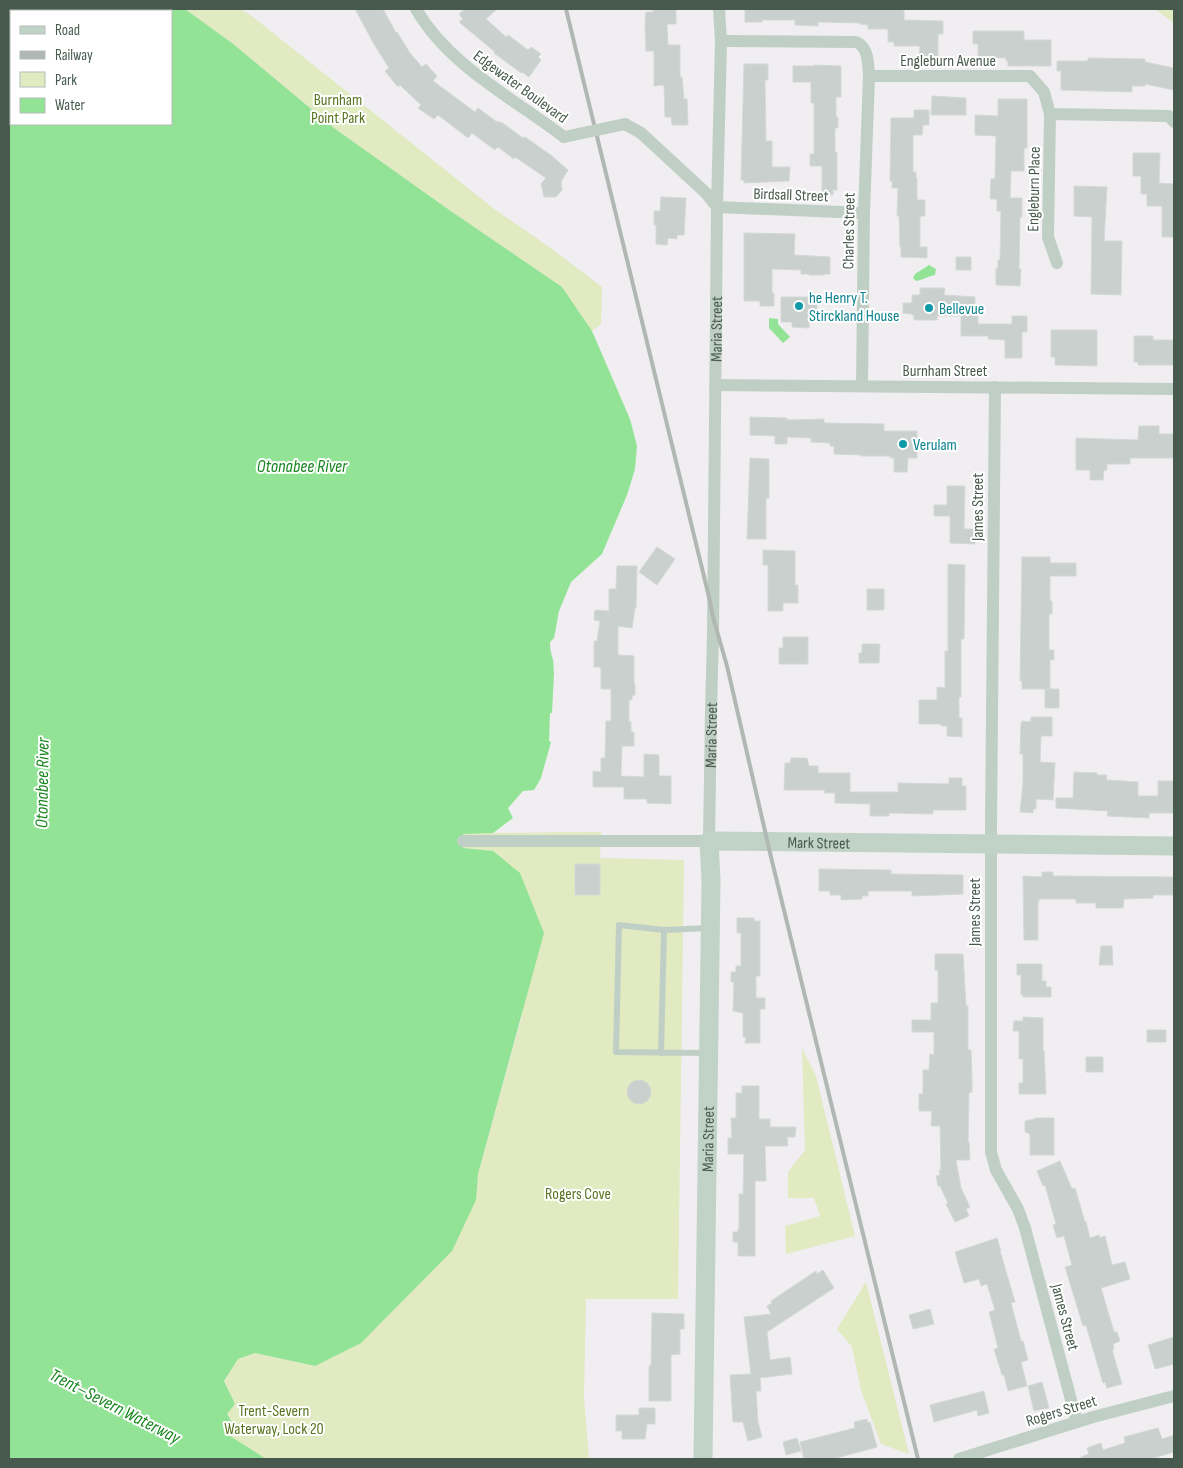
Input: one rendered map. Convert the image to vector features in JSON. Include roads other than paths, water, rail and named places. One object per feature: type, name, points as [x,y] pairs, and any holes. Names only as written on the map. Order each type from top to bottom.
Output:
[{"type":"street","name":"Edgewater Boulevard","points":[[416,9],[443,44],[466,66],[564,138],[625,124],[641,133],[706,193],[717,207]]},
{"type":"street","name":"Maria Street","points":[[704,1459],[711,880],[709,841],[717,207],[721,41],[718,9]]},
{"type":"street","points":[[721,41],[856,42],[860,43],[867,55],[869,76]]},
{"type":"street","name":"Engleburn Avenue","points":[[869,76],[1030,76],[1044,92],[1050,114]]},
{"type":"street","name":"Charles Street","points":[[862,386],[864,213],[869,76]]},
{"type":"street","points":[[1050,114],[1169,116],[1174,122]]},
{"type":"street","name":"Engleburn Place","points":[[1050,114],[1048,237],[1057,263]]},
{"type":"street","name":"Birdsall Street","points":[[717,207],[864,213]]},
{"type":"street","name":"Burnham Street","points":[[715,385],[1174,389]]},
{"type":"street","name":"James Street","points":[[995,387],[991,843],[991,1152],[996,1170],[1018,1209],[1025,1228],[1077,1422]]},
{"type":"street","name":"Mark Street","points":[[463,841],[709,841],[1174,846]]},
{"type":"street","name":"Rogers Street","points":[[959,1459],[1077,1422],[1174,1396]]},
{"type":"lane","points":[[708,1054],[616,1052],[620,925],[664,930],[710,928]]},
{"type":"lane","points":[[661,1053],[664,930]]},
{"type":"water","name":"Otonabee River","points":[[9,9],[185,9],[232,43],[334,128],[562,287],[592,331],[630,419],[637,446],[635,469],[627,495],[602,554],[571,582],[559,611],[554,638],[550,642],[554,673],[552,713],[550,713],[549,741],[551,742],[541,778],[534,790],[523,791],[508,808],[513,818],[493,833],[463,834],[463,848],[493,851],[520,873],[544,933],[478,1174],[476,1200],[452,1251],[361,1343],[315,1366],[255,1353],[238,1359],[224,1381],[235,1404],[227,1414],[235,1427],[230,1436],[266,1459],[9,1459]]},
{"type":"water","points":[[929,265],[936,269],[935,275],[916,281],[913,278],[915,274]]},
{"type":"water","points":[[769,318],[778,319],[778,324],[790,337],[783,343],[769,328]]},
{"type":"railway","points":[[566,9],[918,1459]]},
{"type":"place","name":"he Henry T. Stirckland House","points":[[799,306]]},
{"type":"place","name":"Bellevue","points":[[929,308]]},
{"type":"place","name":"Verulam","points":[[903,444]]},
{"type":"park label","name":"Burnham Point Park","points":[[338,108]]},
{"type":"park label","name":"Rogers Cove","points":[[578,1193]]},
{"type":"park label","name":"Trent-Severn Waterway, Lock 20","points":[[274,1419]]},
{"type":"water label","name":"Trent–Severn Waterway","points":[[115,1406]]}]
